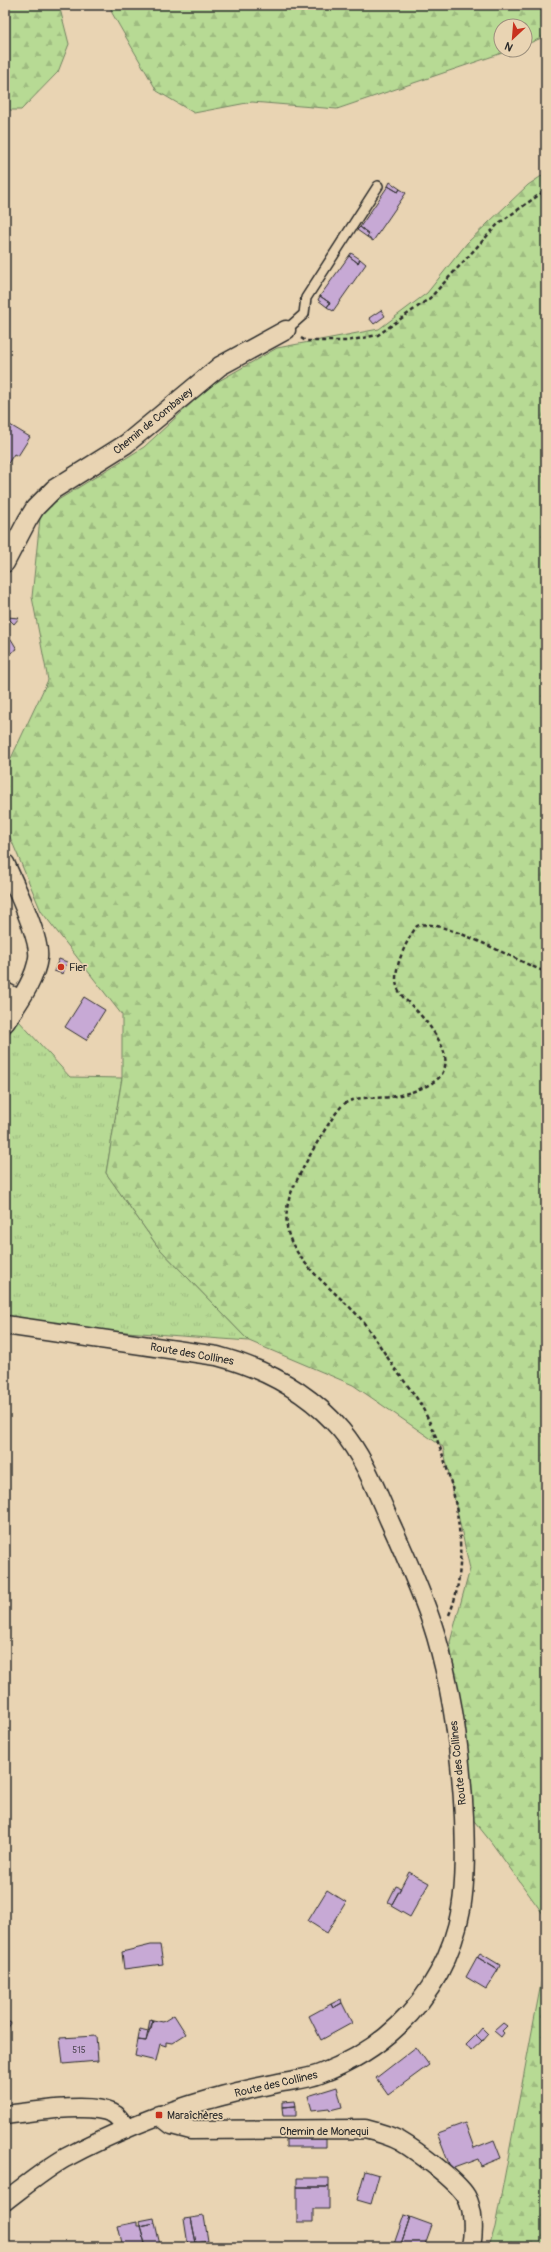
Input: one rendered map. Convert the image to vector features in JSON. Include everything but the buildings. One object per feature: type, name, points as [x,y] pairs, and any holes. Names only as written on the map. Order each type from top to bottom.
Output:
[{"type":"street","name":"Chemin de Combavey","points":[[7,553],[35,508],[54,489],[126,444],[220,366],[286,330]]},
{"type":"street","points":[[5,863],[38,950],[34,973],[12,996],[5,1023]]},
{"type":"street","name":"Route des Collines","points":[[5,1325],[217,1356],[237,1361],[276,1377],[311,1400],[340,1429],[365,1466],[398,1538],[436,1634],[446,1679],[460,1761],[465,1843],[461,1908],[450,1948],[431,1987],[412,2012],[385,2037],[340,2065],[319,2074],[208,2099],[160,2115],[126,2129],[64,2159],[5,2200]]},
{"type":"street","points":[[5,2115],[39,2111],[94,2108],[113,2113],[120,2119],[126,2129]]},
{"type":"street","name":"Chemin de Monequi","points":[[160,2115],[172,2125],[191,2130],[365,2129],[388,2135],[400,2141],[426,2160],[465,2196],[473,2219],[472,2247]]},
{"type":"lane","points":[[286,330],[304,314],[306,298],[378,186]]},
{"type":"path","points":[[286,330],[306,341],[347,341],[378,335],[430,298],[499,223],[546,190]]},
{"type":"path","points":[[436,1634],[446,1622],[458,1587],[460,1550],[456,1506],[446,1465],[422,1407],[361,1320],[304,1260],[291,1241],[287,1207],[291,1194],[327,1126],[336,1112],[346,1103],[371,1097],[391,1096],[427,1086],[439,1078],[443,1072],[446,1065],[444,1052],[417,1012],[403,998],[396,983],[397,967],[417,926],[422,923],[429,924],[463,935],[546,972]]},
{"type":"green space","points":[[5,5],[59,5],[69,44],[58,72],[21,110],[5,110]]},
{"type":"green space","points":[[110,5],[546,5],[546,36],[533,42],[533,18],[493,18],[493,56],[337,109],[252,102],[194,113],[157,91],[112,13]]},
{"type":"green space","points":[[546,173],[546,1918],[471,1817],[450,1642],[470,1569],[443,1447],[353,1385],[249,1341],[158,1247],[106,1173],[122,1078],[122,1015],[41,911],[5,825],[5,771],[48,680],[32,597],[40,518],[50,505],[144,447],[210,386],[277,348],[379,329],[427,293],[467,243],[528,185]]},
{"type":"green space","points":[[19,1021],[70,1077],[122,1078],[106,1173],[158,1247],[249,1341],[5,1323],[5,1039]]},
{"type":"green space","points":[[546,1957],[546,2247],[489,2247],[495,2227]]},
{"type":"place","name":"Fier","points":[[61,967]]},
{"type":"place","name":"Maraîchères","points":[[159,2115]]}]
